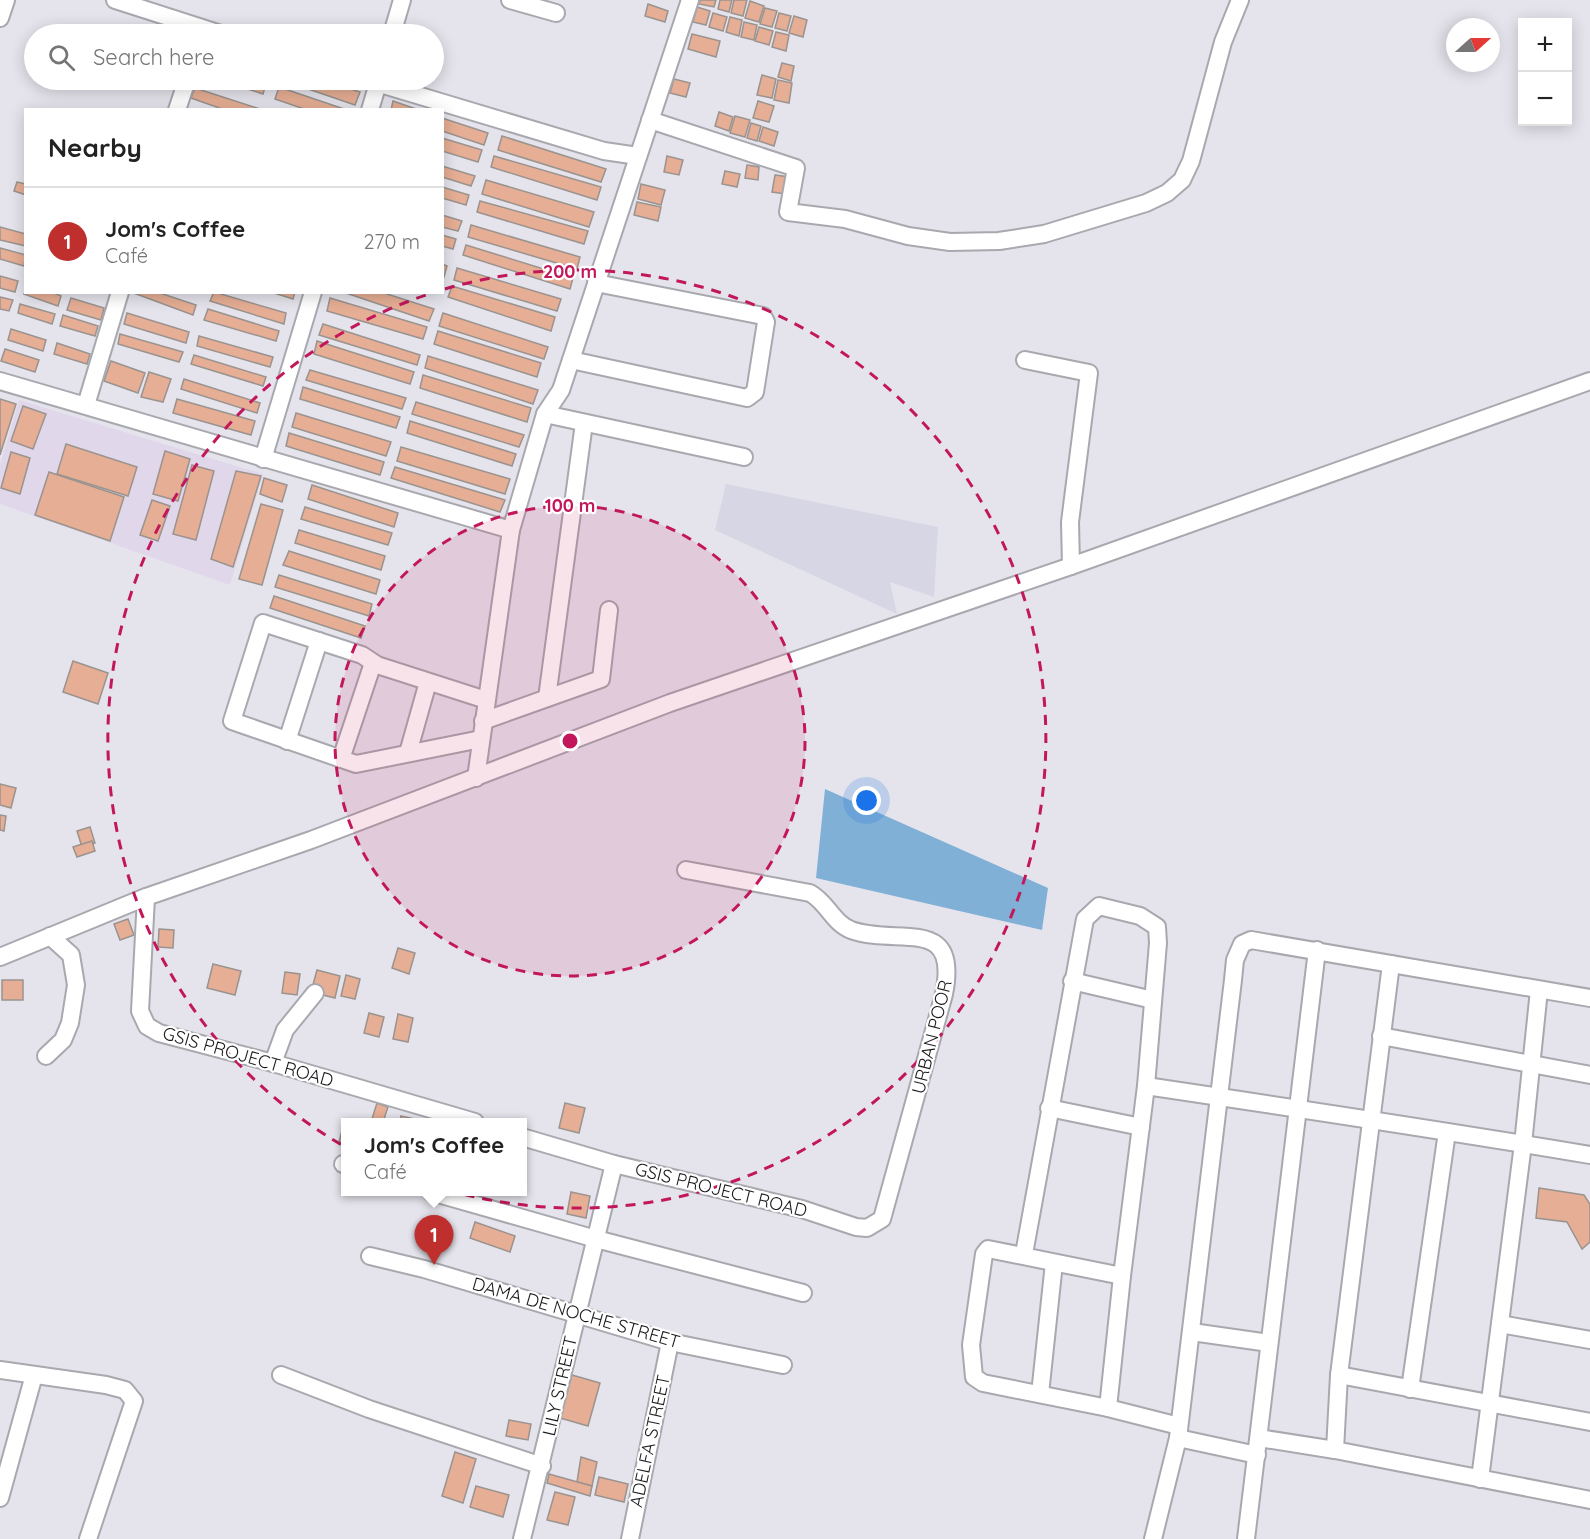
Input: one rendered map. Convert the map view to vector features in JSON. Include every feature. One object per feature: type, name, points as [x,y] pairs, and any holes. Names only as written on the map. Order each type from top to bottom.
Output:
[{"type":"street","points":[[0,18],[6,0]]},
{"type":"street","points":[[115,0],[180,24]]},
{"type":"street","points":[[395,24],[402,0]]},
{"type":"street","points":[[510,0],[556,13]]},
{"type":"street","points":[[476,778],[511,530],[545,414],[561,390],[690,0]]},
{"type":"street","points":[[650,120],[796,168],[788,212],[845,219],[908,236],[950,242],[999,241],[1044,234],[1146,203],[1167,193],[1182,180],[1191,161],[1223,42],[1240,0]]},
{"type":"street","points":[[178,108],[184,90]]},
{"type":"street","points":[[370,108],[373,90]]},
{"type":"street","points":[[403,90],[603,151],[638,156]]},
{"type":"street","points":[[571,360],[747,398],[755,392],[766,322],[764,316],[596,283]]},
{"type":"street","points":[[86,405],[119,294]]},
{"type":"street","points":[[262,459],[312,294]]},
{"type":"street","points":[[1025,360],[1089,373],[1070,522],[1071,566]]},
{"type":"street","points":[[0,381],[511,530]]},
{"type":"street","points":[[0,957],[146,897],[311,840],[670,703],[1071,566],[1590,381]]},
{"type":"street","points":[[545,414],[744,457]]},
{"type":"street","points":[[547,698],[584,423]]},
{"type":"street","points":[[483,721],[601,679],[609,610]]},
{"type":"street","points":[[481,739],[356,765],[232,721],[263,623],[362,655],[373,663],[486,700]]},
{"type":"street","points":[[287,741],[319,641]]},
{"type":"street","points":[[341,759],[373,663]]},
{"type":"street","points":[[408,753],[428,681]]},
{"type":"street","name":"URBAN POOR","points":[[686,870],[810,893],[818,898],[842,925],[853,931],[922,939],[935,943],[945,954],[948,967],[944,994],[882,1219]]},
{"type":"street","name":"GSIS PROJECT ROAD","points":[[146,897],[140,1011],[147,1026],[159,1033],[273,1063],[461,1118]]},
{"type":"street","points":[[1024,1254],[1085,919],[1095,908],[1112,908],[1140,916],[1152,922],[1158,930],[1146,1086],[1108,1408]]},
{"type":"street","points":[[46,1056],[63,1040],[70,1023],[76,985],[71,955],[50,936]]},
{"type":"street","points":[[1153,1539],[1178,1432],[1192,1332],[1234,970],[1242,944],[1251,940],[1317,950],[1590,999]]},
{"type":"street","points":[[1246,1539],[1317,950]]},
{"type":"street","points":[[1335,1450],[1339,1375],[1391,964]]},
{"type":"street","points":[[1072,981],[1153,1000]]},
{"type":"street","points":[[1480,1479],[1523,1144],[1539,990]]},
{"type":"street","points":[[273,1063],[285,1030],[315,993]]},
{"type":"street","points":[[1381,1036],[1590,1075]]},
{"type":"street","points":[[1146,1086],[1299,1107],[1370,1121],[1590,1155]]},
{"type":"street","points":[[1050,1108],[1141,1127]]},
{"type":"street","points":[[1410,1389],[1447,1132]]},
{"type":"street","name":"GSIS PROJECT ROAD","points":[[527,1138],[614,1164],[743,1193],[856,1227],[867,1228],[882,1219]]},
{"type":"street","name":"LILY STREET","points":[[522,1539],[542,1466],[614,1164]]},
{"type":"street","points":[[448,1196],[596,1239],[803,1293]]},
{"type":"street","points":[[1122,1276],[1054,1263],[995,1248],[988,1249],[984,1254],[971,1345],[974,1377],[983,1383],[1108,1408],[1178,1432],[1258,1446],[1335,1450],[1590,1500]]},
{"type":"street","name":"DAMA DE NOCHE STREET","points":[[370,1256],[424,1269],[576,1316],[670,1342],[783,1365]]},
{"type":"street","points":[[1040,1394],[1054,1263]]},
{"type":"street","points":[[1500,1324],[1590,1340]]},
{"type":"street","points":[[1192,1332],[1269,1343]]},
{"type":"street","name":"ADELFA STREET","points":[[630,1539],[670,1342]]},
{"type":"street","points":[[0,1370],[106,1385],[125,1390],[134,1401],[88,1539]]},
{"type":"street","points":[[0,1498],[34,1375]]},
{"type":"street","points":[[281,1375],[369,1409],[542,1466]]},
{"type":"street","points":[[1339,1375],[1590,1422]]},
{"type":"shaded area","points":[[19,400],[263,474],[230,585],[0,504],[0,465]]},
{"type":"shaded area","points":[[726,484],[938,527],[934,597],[890,582],[897,614],[715,530]]},
{"type":"water","points":[[825,789],[1048,888],[1042,930],[816,878]]},
{"type":"building","points":[[700,0],[716,0],[714,7],[699,4]]},
{"type":"building","points":[[720,0],[732,0],[729,12],[718,9]]},
{"type":"building","points":[[734,0],[747,0],[743,16],[731,13]]},
{"type":"building","points":[[750,1],[764,6],[759,22],[745,18]]},
{"type":"building","points":[[648,4],[668,11],[665,22],[645,16]]},
{"type":"building","points":[[697,7],[710,11],[706,25],[693,22]]},
{"type":"building","points":[[765,8],[777,11],[772,27],[760,24]]},
{"type":"building","points":[[713,13],[727,17],[723,31],[709,27]]},
{"type":"building","points":[[779,13],[791,16],[787,31],[775,28]]},
{"type":"building","points":[[794,16],[807,20],[803,37],[789,33]]},
{"type":"building","points":[[730,17],[742,20],[739,36],[726,32]]},
{"type":"building","points":[[744,22],[757,25],[754,40],[741,37]]},
{"type":"building","points":[[759,27],[773,31],[769,45],[755,41]]},
{"type":"building","points":[[776,32],[789,35],[786,51],[772,47]]},
{"type":"building","points":[[692,34],[720,41],[716,57],[688,49]]},
{"type":"building","points":[[782,63],[794,66],[791,81],[778,77]]},
{"type":"building","points":[[762,75],[776,79],[772,98],[757,95]]},
{"type":"building","points":[[674,79],[690,83],[686,97],[670,93]]},
{"type":"building","points":[[778,80],[792,83],[789,103],[774,100]]},
{"type":"building","points":[[194,90],[201,90],[257,108],[219,108],[191,98]]},
{"type":"building","points":[[251,90],[264,90],[263,94]]},
{"type":"building","points":[[278,90],[288,90],[341,108],[301,108],[275,99]]},
{"type":"building","points":[[311,90],[360,92],[355,105]]},
{"type":"building","points":[[393,101],[413,108],[391,108]]},
{"type":"building","points":[[758,101],[774,106],[769,122],[753,118]]},
{"type":"building","points":[[719,112],[733,117],[729,131],[715,126]]},
{"type":"building","points":[[735,116],[750,120],[745,137],[730,133]]},
{"type":"building","points":[[444,119],[488,133],[484,145],[444,132]]},
{"type":"building","points":[[751,123],[761,126],[757,141],[747,138]]},
{"type":"building","points":[[763,127],[778,132],[774,146],[759,141]]},
{"type":"building","points":[[502,136],[606,169],[601,182],[498,150]]},
{"type":"building","points":[[444,139],[482,150],[478,162],[444,152]]},
{"type":"building","points":[[494,156],[601,187],[597,200],[491,167]]},
{"type":"building","points":[[667,156],[683,160],[679,175],[664,172]]},
{"type":"building","points":[[747,165],[759,167],[758,180],[745,178]]},
{"type":"building","points":[[444,167],[475,176],[471,186],[444,178]]},
{"type":"building","points":[[725,171],[740,174],[737,187],[722,184]]},
{"type":"building","points":[[775,175],[789,177],[786,194],[772,192]]},
{"type":"building","points":[[486,180],[594,212],[589,227],[482,194]]},
{"type":"building","points":[[17,182],[24,184],[24,194],[14,191]]},
{"type":"building","points":[[641,184],[665,190],[661,205],[638,199]]},
{"type":"building","points":[[444,188],[469,195],[466,205],[444,199]]},
{"type":"building","points":[[480,201],[588,231],[584,244],[477,212]]},
{"type":"building","points":[[637,202],[661,207],[658,221],[634,215]]},
{"type":"building","points":[[444,216],[462,221],[458,231],[444,228]]},
{"type":"building","points":[[471,225],[580,257],[577,269],[468,237]]},
{"type":"building","points":[[0,227],[24,233],[24,246],[0,240]]},
{"type":"building","points":[[444,236],[456,239],[453,249],[444,247]]},
{"type":"building","points":[[466,245],[573,278],[570,289],[463,255]]},
{"type":"building","points":[[0,248],[24,254],[24,266],[0,259]]},
{"type":"building","points":[[457,268],[561,299],[557,311],[454,280]]},
{"type":"building","points":[[0,276],[18,281],[15,292],[0,288]]},
{"type":"building","points":[[452,286],[555,317],[551,331],[448,297]]},
{"type":"building","points":[[24,294],[56,294],[61,296],[58,306]]},
{"type":"building","points":[[136,294],[163,294],[196,305],[193,315]]},
{"type":"building","points":[[213,294],[221,294],[286,313],[284,324],[210,301]]},
{"type":"building","points":[[277,294],[294,294],[293,299]]},
{"type":"building","points":[[349,294],[387,294],[434,309],[429,321]]},
{"type":"building","points":[[0,297],[13,300],[9,311],[0,309]]},
{"type":"building","points":[[71,298],[104,308],[101,320],[67,310]]},
{"type":"building","points":[[330,298],[427,327],[423,339],[327,311]]},
{"type":"building","points":[[20,304],[55,314],[52,324],[18,313]]},
{"type":"building","points":[[208,309],[279,331],[276,341],[204,320]]},
{"type":"building","points":[[127,313],[189,332],[186,343],[124,324]]},
{"type":"building","points":[[443,313],[548,347],[544,359],[439,326]]},
{"type":"building","points":[[63,315],[98,326],[95,336],[60,326]]},
{"type":"building","points":[[323,324],[420,355],[417,365],[319,335]]},
{"type":"building","points":[[11,329],[46,340],[43,351],[8,340]]},
{"type":"building","points":[[438,331],[541,363],[537,377],[434,344]]},
{"type":"building","points":[[120,334],[183,352],[179,362],[118,344]]},
{"type":"building","points":[[199,336],[273,357],[270,367],[197,346]]},
{"type":"building","points":[[317,341],[414,372],[410,384],[314,354]]},
{"type":"building","points":[[57,343],[90,354],[87,364],[54,354]]},
{"type":"building","points":[[5,349],[39,360],[35,372],[1,361]]},
{"type":"building","points":[[194,355],[266,377],[263,386],[191,364]]},
{"type":"building","points":[[428,356],[538,390],[533,404],[425,368]]},
{"type":"building","points":[[111,361],[145,373],[138,393],[104,381]]},
{"type":"building","points":[[310,370],[406,398],[402,409],[306,380]]},
{"type":"building","points":[[149,372],[171,379],[163,402],[141,397]]},
{"type":"building","points":[[423,375],[531,408],[527,422],[420,388]]},
{"type":"building","points":[[184,379],[260,403],[257,413],[181,389]]},
{"type":"building","points":[[303,387],[400,417],[396,428],[300,399]]},
{"type":"building","points":[[0,399],[16,404],[0,455]]},
{"type":"building","points":[[177,399],[255,421],[251,435],[173,413]]},
{"type":"building","points":[[416,402],[524,435],[519,447],[412,414]]},
{"type":"building","points":[[23,406],[46,414],[33,449],[11,441]]},
{"type":"building","points":[[296,413],[391,442],[386,456],[292,427]]},
{"type":"building","points":[[410,421],[516,454],[512,466],[407,433]]},
{"type":"building","points":[[289,433],[384,462],[380,475],[286,446]]},
{"type":"building","points":[[66,444],[137,467],[128,496],[57,474]]},
{"type":"building","points":[[401,447],[510,479],[505,494],[397,461]]},
{"type":"building","points":[[165,451],[190,459],[178,501],[153,494]]},
{"type":"building","points":[[11,452],[30,458],[20,494],[1,488]]},
{"type":"building","points":[[192,465],[214,471],[196,540],[173,534]]},
{"type":"building","points":[[395,467],[505,500],[500,512],[391,478]]},
{"type":"building","points":[[236,471],[261,476],[233,567],[211,559]]},
{"type":"building","points":[[49,472],[124,497],[110,541],[35,515]]},
{"type":"building","points":[[264,478],[287,485],[282,502],[260,494]]},
{"type":"building","points":[[312,485],[398,513],[394,527],[308,499]]},
{"type":"building","points":[[152,500],[170,506],[158,541],[140,535]]},
{"type":"building","points":[[261,504],[283,510],[262,585],[239,579]]},
{"type":"building","points":[[305,507],[392,533],[388,545],[301,519]]},
{"type":"building","points":[[299,530],[385,556],[381,570],[295,543]]},
{"type":"building","points":[[289,551],[380,580],[376,594],[283,565]]},
{"type":"building","points":[[279,575],[372,604],[369,616],[275,587]]},
{"type":"building","points":[[274,596],[365,626],[361,638],[270,608]]},
{"type":"building","points":[[73,661],[108,673],[98,704],[63,692]]},
{"type":"building","points":[[0,784],[16,788],[11,808],[0,805]]},
{"type":"building","points":[[0,815],[6,816],[4,831],[0,830]]},
{"type":"building","points":[[90,827],[95,843],[82,847],[77,831]]},
{"type":"building","points":[[92,841],[95,851],[77,857],[73,847]]},
{"type":"building","points":[[128,919],[134,935],[120,940],[114,924]]},
{"type":"building","points":[[159,929],[174,930],[173,948],[158,947]]},
{"type":"building","points":[[398,948],[415,953],[409,974],[392,968]]},
{"type":"building","points":[[213,964],[241,971],[235,995],[207,988]]},
{"type":"building","points":[[317,970],[340,976],[335,998],[311,992]]},
{"type":"building","points":[[285,972],[300,974],[297,995],[282,993]]},
{"type":"building","points":[[346,975],[360,979],[355,999],[341,996]]},
{"type":"building","points":[[2,980],[23,980],[23,1000],[2,1000]]},
{"type":"building","points":[[369,1013],[384,1017],[379,1037],[364,1033]]},
{"type":"building","points":[[398,1014],[413,1018],[408,1042],[393,1039]]},
{"type":"building","points":[[377,1103],[388,1107],[384,1118],[372,1118]]},
{"type":"building","points":[[565,1103],[585,1108],[579,1133],[559,1128]]},
{"type":"building","points":[[1539,1188],[1584,1195],[1590,1204],[1590,1242],[1582,1249],[1567,1222],[1536,1218]]},
{"type":"building","points":[[571,1192],[590,1196],[586,1218],[567,1214]]},
{"type":"building","points":[[475,1222],[515,1236],[510,1252],[470,1238]]},
{"type":"building","points":[[572,1375],[600,1383],[588,1426],[560,1418]]},
{"type":"building","points":[[509,1420],[531,1424],[528,1440],[506,1436]]},
{"type":"building","points":[[455,1452],[476,1459],[463,1503],[442,1496]]},
{"type":"building","points":[[581,1457],[597,1462],[592,1486],[577,1482]]},
{"type":"building","points":[[549,1474],[592,1486],[590,1496],[547,1483]]},
{"type":"building","points":[[599,1477],[628,1484],[624,1502],[595,1495]]},
{"type":"building","points":[[476,1486],[509,1495],[503,1517],[470,1507]]},
{"type":"building","points":[[555,1492],[575,1497],[568,1525],[547,1520]]},
{"type":"place","name":"Jom's Coffee","points":[[434,1265]]}]
